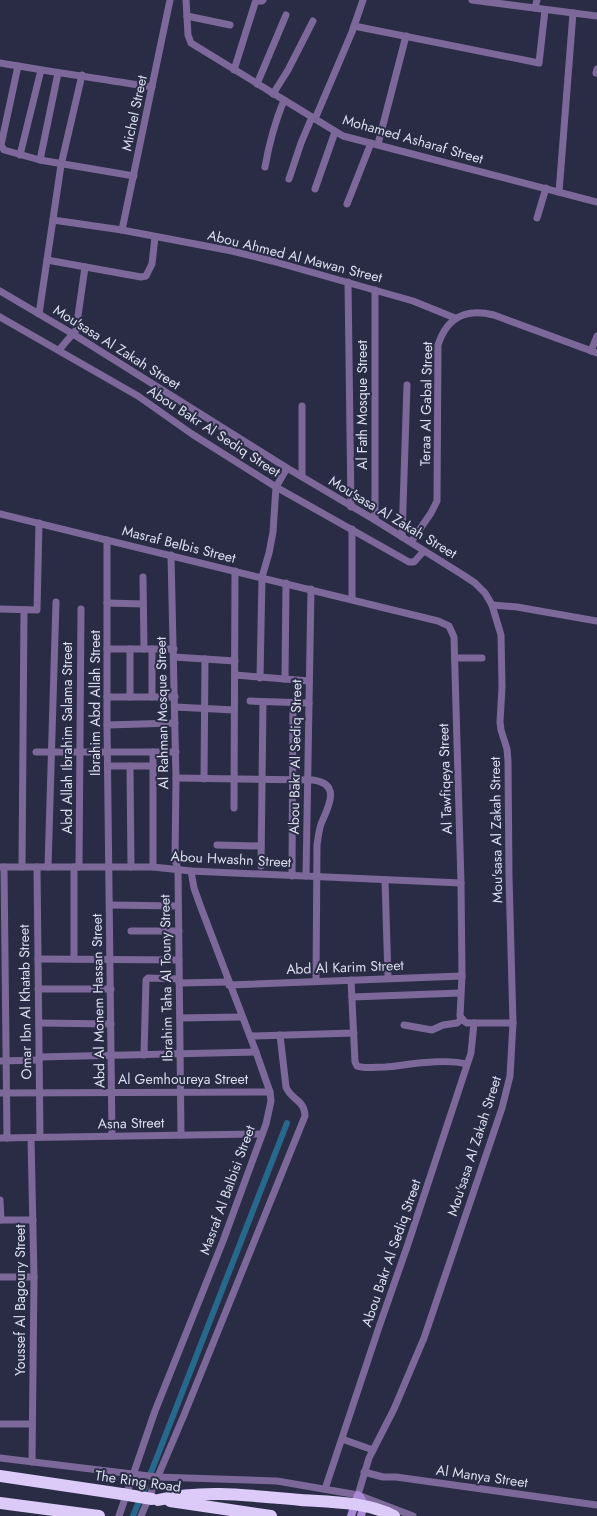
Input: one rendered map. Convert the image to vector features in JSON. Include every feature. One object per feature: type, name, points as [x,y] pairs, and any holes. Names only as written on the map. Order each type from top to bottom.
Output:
[{"type":"highway","name":"The Ring Road","points":[[0,1476],[271,1516]]},
{"type":"highway","points":[[155,1499],[189,1494],[224,1493],[357,1508],[386,1512],[394,1516]]},
{"type":"highway","points":[[0,1503],[99,1516]]},
{"type":"street","name":"Michel Street","points":[[122,230],[170,0]]},
{"type":"street","name":"Mohamed Asharaf Street","points":[[186,0],[188,35],[192,43],[343,136],[597,202]]},
{"type":"street","points":[[234,70],[255,3],[258,1],[262,2],[263,0]]},
{"type":"street","points":[[289,179],[301,143],[354,26],[363,0]]},
{"type":"street","points":[[472,0],[597,16]]},
{"type":"street","points":[[535,8],[537,0]]},
{"type":"street","points":[[354,26],[539,63],[544,10]]},
{"type":"street","points":[[559,192],[573,13]]},
{"type":"street","points":[[187,16],[230,25]]},
{"type":"street","points":[[257,84],[286,16]]},
{"type":"street","points":[[273,94],[288,70],[313,21]]},
{"type":"street","points":[[347,204],[374,144],[406,36]]},
{"type":"street","points":[[0,63],[152,87]]},
{"type":"street","points":[[18,66],[1,145],[6,151],[61,165],[134,176]]},
{"type":"street","points":[[596,73],[597,69]]},
{"type":"street","points":[[20,155],[41,70]]},
{"type":"street","points":[[40,160],[58,73]]},
{"type":"street","points":[[39,314],[61,165],[82,75]]},
{"type":"street","points":[[266,167],[273,129],[284,100]]},
{"type":"street","points":[[315,188],[335,132]]},
{"type":"street","points":[[537,218],[546,188]]},
{"type":"street","name":"Abou Ahmed Al Mawan Street","points":[[53,220],[122,230],[232,251],[413,301],[456,318]]},
{"type":"street","points":[[47,260],[138,277],[144,276],[149,271],[152,264],[155,237]]},
{"type":"street","points":[[59,350],[76,330],[85,268]]},
{"type":"street","points":[[348,282],[351,507]]},
{"type":"street","name":"Al Fath Mosque Street","points":[[375,290],[375,520]]},
{"type":"street","name":"Mou'sasa Al Zakah Street","points":[[0,291],[73,334],[287,468],[411,542],[475,583],[485,593],[492,605],[501,635],[502,687],[500,726],[507,749],[508,761],[509,877],[513,1023],[510,1076],[502,1108],[424,1338],[394,1409],[369,1458],[364,1472],[357,1508]]},
{"type":"street","points":[[456,318],[468,313],[481,312],[494,315],[594,352],[597,336]]},
{"type":"street","name":"Abou Bakr Al Sediq Street","points":[[0,317],[138,396],[192,434],[276,487],[409,562],[414,562],[422,549]]},
{"type":"street","name":"Teraa Al Gabal Street","points":[[411,542],[431,513],[437,501],[438,345],[441,334],[456,318]]},
{"type":"street","points":[[402,537],[407,385]]},
{"type":"street","points":[[302,406],[302,476]]},
{"type":"street","points":[[260,678],[262,577],[273,532],[276,487],[287,468]]},
{"type":"street","name":"Masraf Belbis Street","points":[[0,514],[352,599]]},
{"type":"street","points":[[0,609],[37,609],[39,523]]},
{"type":"street","points":[[352,529],[352,599]]},
{"type":"street","name":"Ibrahim Abd Allah Street","points":[[107,540],[107,752],[109,866]]},
{"type":"street","name":"Al Rahman Mosque Street","points":[[171,555],[176,752],[175,859],[178,870]]},
{"type":"street","points":[[234,808],[235,571]]},
{"type":"street","points":[[143,577],[144,649]]},
{"type":"street","points":[[285,679],[286,583]]},
{"type":"street","name":"Abou Bakr Al Sediq Street","points":[[306,876],[311,589]]},
{"type":"street","name":"Al Tawfiqeya Street","points":[[352,599],[444,623],[453,631],[461,883],[462,976],[459,1012],[462,1019]]},
{"type":"street","points":[[48,866],[56,602]]},
{"type":"street","points":[[107,603],[143,604]]},
{"type":"street","points":[[492,605],[517,607],[597,621]]},
{"type":"street","name":"Abd Allah Ibrahim Salama Street","points":[[74,959],[80,752],[81,609]]},
{"type":"street","points":[[22,867],[24,610]]},
{"type":"street","points":[[107,649],[174,649]]},
{"type":"street","points":[[130,649],[130,697]]},
{"type":"street","points":[[152,649],[152,697]]},
{"type":"street","points":[[174,658],[235,661]]},
{"type":"street","points":[[455,658],[482,658]]},
{"type":"street","points":[[204,779],[205,659]]},
{"type":"street","points":[[234,675],[310,681]]},
{"type":"street","points":[[107,698],[175,697]]},
{"type":"street","points":[[250,702],[309,703]]},
{"type":"street","points":[[261,866],[263,702]]},
{"type":"street","points":[[292,876],[293,703]]},
{"type":"street","points":[[175,707],[234,710]]},
{"type":"street","points":[[107,725],[175,724]]},
{"type":"street","points":[[36,752],[176,752]]},
{"type":"street","points":[[153,752],[153,867]]},
{"type":"street","points":[[108,766],[153,766]]},
{"type":"street","points":[[130,766],[131,866]]},
{"type":"street","points":[[176,778],[308,780],[320,781],[330,790],[332,796],[318,837],[316,877],[316,981]]},
{"type":"street","points":[[217,845],[261,846]]},
{"type":"street","name":"Abd Al Monem Hassan Street","points":[[109,866],[112,1136]]},
{"type":"street","name":"Abou Hwashn Street","points":[[2,867],[131,866],[191,871],[461,883]]},
{"type":"street","points":[[2,867],[4,1138]]},
{"type":"street","name":"Omar Ibn Al Khatab Street","points":[[37,867],[40,1137]]},
{"type":"street","name":"Ibrahim Taha Al Touny Street","points":[[178,870],[181,1135]]},
{"type":"street","name":"Masraf Al Balbisi Street","points":[[120,1516],[155,1411],[223,1240],[262,1134],[271,1101],[270,1092],[256,1052],[198,901],[191,871]]},
{"type":"street","points":[[385,880],[388,978]]},
{"type":"street","points":[[110,905],[178,906]]},
{"type":"street","points":[[131,931],[179,931]]},
{"type":"street","points":[[38,959],[179,960]]},
{"type":"street","name":"Abd Al Karim Street","points":[[144,1055],[146,980],[148,978],[229,983],[462,976]]},
{"type":"street","points":[[351,980],[356,1066],[450,1062],[466,1064]]},
{"type":"street","points":[[38,989],[111,989]]},
{"type":"street","points":[[352,997],[460,993]]},
{"type":"street","points":[[180,1018],[242,1017]]},
{"type":"street","points":[[404,1025],[432,1030],[443,1025],[457,1023],[462,1019],[468,1023],[513,1023]]},
{"type":"street","points":[[39,1023],[111,1024]]},
{"type":"street","name":"Abou Bakr Al Sediq Street","points":[[325,1489],[408,1244],[466,1064],[471,1053],[474,1023]]},
{"type":"street","points":[[250,1036],[354,1032]]},
{"type":"street","points":[[141,1516],[184,1416],[304,1116],[305,1112],[301,1104],[289,1094],[286,1088],[280,1035]]},
{"type":"street","points":[[3,1061],[111,1055],[256,1052]]},
{"type":"street","name":"Al Gemhoureya Street","points":[[3,1093],[270,1092]]},
{"type":"street","name":"Asna Street","points":[[4,1138],[262,1134]]},
{"type":"street","name":"Youssef Al Bagoury Street","points":[[31,1138],[34,1277],[32,1462]]},
{"type":"street","points":[[0,1200],[0,1220],[33,1220]]},
{"type":"street","points":[[0,1277],[34,1277]]},
{"type":"street","points":[[0,1424],[32,1424]]},
{"type":"street","points":[[342,1439],[373,1450]]},
{"type":"street","points":[[0,1458],[157,1477],[277,1481],[325,1489],[357,1508],[413,1516]]},
{"type":"street","name":"Al Manya Street","points":[[364,1472],[383,1477],[396,1477],[597,1505]]},
{"type":"waterway","points":[[150,1475],[287,1123]]},
{"type":"waterway","points":[[133,1516],[145,1487]]}]
